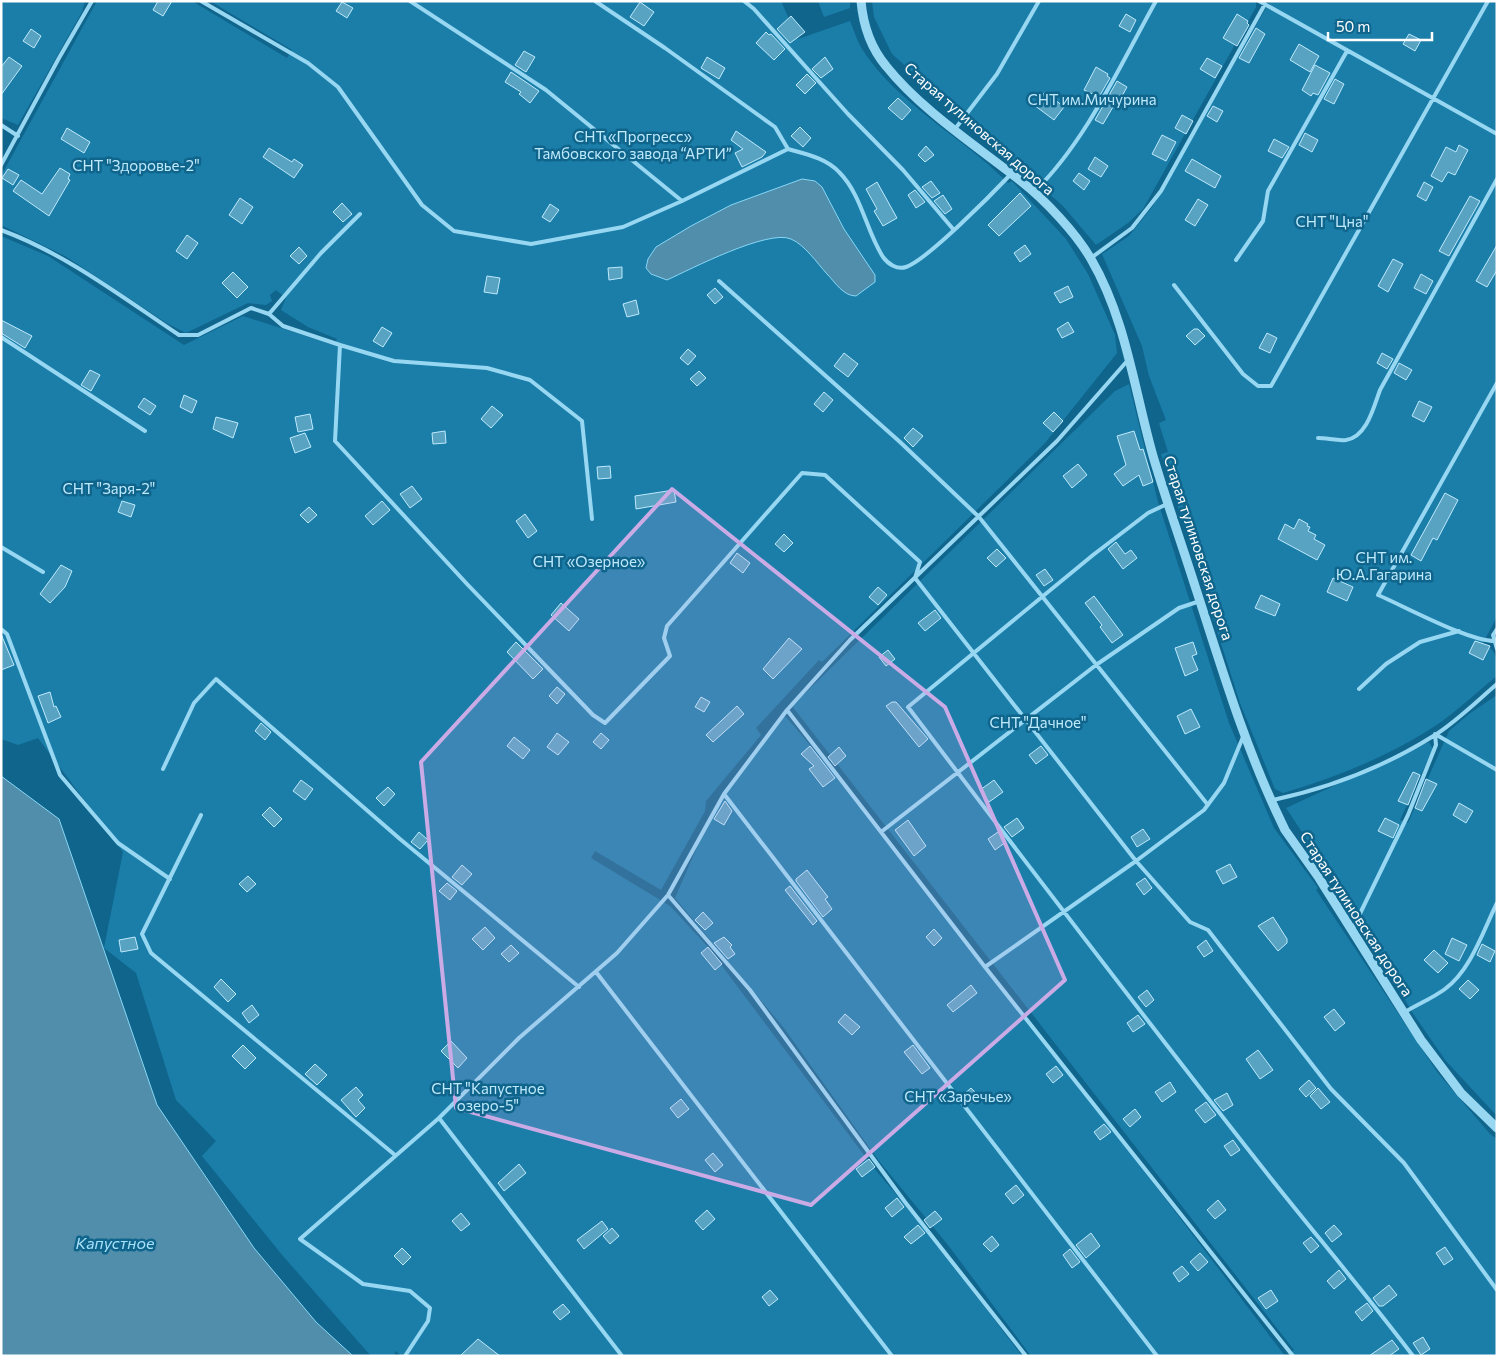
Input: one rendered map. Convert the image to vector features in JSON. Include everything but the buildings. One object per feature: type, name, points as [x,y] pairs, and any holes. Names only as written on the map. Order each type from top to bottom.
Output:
[{"type":"street","name":"Старая тулиновская дорога","points":[[862,1],[862,16],[867,31],[885,65],[902,84],[1033,192],[1071,232],[1091,258],[1117,317],[1130,359],[1167,504],[1244,735],[1271,800],[1285,830],[1319,878],[1403,1013],[1461,1093],[1497,1128]]},
{"type":"lane","points":[[1,165],[92,1]]},
{"type":"lane","points":[[200,1],[308,64],[338,87],[422,205],[454,231],[530,244],[623,226],[682,201],[788,149]]},
{"type":"lane","points":[[410,1],[546,90],[682,201]]},
{"type":"lane","points":[[596,1],[665,48],[774,127],[788,149],[821,159],[839,172],[858,202],[883,257],[893,266],[906,267],[925,256],[1011,174]]},
{"type":"lane","points":[[744,1],[754,9],[848,114],[903,170],[954,229]]},
{"type":"lane","points":[[955,129],[997,74],[1040,1]]},
{"type":"lane","points":[[1033,192],[1057,169],[1079,137],[1156,1]]},
{"type":"lane","points":[[1260,1],[1497,134]]},
{"type":"lane","points":[[1174,286],[1243,374],[1258,386],[1271,386],[1488,1]]},
{"type":"lane","points":[[1091,258],[1132,228],[1160,191],[1265,4]]},
{"type":"lane","points":[[1236,260],[1262,222],[1268,191],[1347,51]]},
{"type":"lane","points":[[1,125],[18,136]]},
{"type":"lane","points":[[1318,438],[1347,440],[1360,432],[1370,419],[1380,390],[1497,179]]},
{"type":"lane","points":[[269,314],[321,253],[360,214]]},
{"type":"lane","points":[[1,230],[28,240],[79,269],[179,335],[198,335],[251,308],[269,314],[283,326],[340,346],[394,361],[487,368],[530,380],[582,420],[592,519]]},
{"type":"lane","points":[[719,281],[900,442],[979,517],[1208,805]]},
{"type":"lane","points":[[1,337],[145,431]]},
{"type":"lane","points":[[340,346],[334,441],[467,584],[593,715],[605,723],[670,656],[664,638],[667,626],[802,472],[825,475],[920,562],[915,578]]},
{"type":"lane","points":[[405,1356],[428,1321],[430,1308],[410,1291],[363,1284],[300,1239],[439,1118],[519,1038],[617,953],[668,895],[724,794],[787,710],[850,640],[1057,441],[1130,359]]},
{"type":"lane","points":[[1494,641],[1485,641],[1459,631],[1378,595],[1497,383]]},
{"type":"lane","points":[[1167,504],[1148,513],[1042,596],[908,707],[1063,912],[1260,1165],[1367,1295],[1413,1356]]},
{"type":"lane","points":[[1,547],[43,572]]},
{"type":"lane","points":[[915,578],[1136,861],[1190,922],[1208,930],[1331,1089],[1404,1163],[1497,1290]]},
{"type":"lane","points":[[880,832],[1027,721],[1096,665],[1179,608],[1200,601]]},
{"type":"lane","points":[[1,629],[7,634],[60,775],[118,843],[170,879]]},
{"type":"lane","points":[[1497,629],[1493,636],[1497,649]]},
{"type":"lane","points":[[1359,688],[1386,664],[1420,642],[1459,631]]},
{"type":"lane","points":[[164,769],[194,703],[216,679],[400,840],[578,987]]},
{"type":"lane","points":[[1271,800],[1302,794],[1358,774],[1436,734],[1497,684]]},
{"type":"lane","points":[[787,710],[984,967],[1293,1356]]},
{"type":"lane","points":[[1436,734],[1497,770]]},
{"type":"lane","points":[[1351,931],[1408,815],[1434,750],[1436,734]]},
{"type":"lane","points":[[984,967],[1136,861],[1208,805],[1224,783],[1244,735]]},
{"type":"lane","points":[[724,794],[1157,1356]]},
{"type":"lane","points":[[201,815],[142,934],[150,953],[396,1155]]},
{"type":"lane","points":[[668,895],[750,990],[905,1202],[1026,1356]]},
{"type":"lane","points":[[1403,1013],[1445,989],[1454,981],[1464,968],[1497,903]]},
{"type":"lane","points":[[596,972],[892,1356]]},
{"type":"lane","points":[[439,1118],[622,1356]]},
{"type":"highlighted area","points":[[672,489],[945,707],[1065,980],[811,1205],[456,1108],[421,762]]},
{"type":"green space","points":[[1,1],[85,1],[82,12],[18,125],[1,118]]},
{"type":"green space","points":[[97,1],[192,1],[287,58],[292,50],[210,1],[781,1],[798,39],[850,21],[862,49],[894,87],[1008,183],[1012,181],[1066,239],[1088,274],[1115,335],[1117,353],[1045,443],[822,662],[819,660],[756,728],[761,735],[706,801],[705,811],[661,890],[595,851],[591,858],[670,906],[707,946],[873,1167],[927,1231],[1022,1356],[401,1356],[396,1351],[393,1356],[371,1356],[283,1256],[202,1156],[216,1141],[176,1100],[136,973],[104,948],[123,852],[38,738],[18,745],[1,739],[1,236],[48,256],[184,345],[243,316],[334,345],[337,339],[308,327],[281,310],[286,298],[276,290],[270,295],[272,301],[266,305],[248,303],[186,333],[168,324],[65,256],[1,225],[1,176]]},
{"type":"green space","points":[[818,1],[850,1],[850,8],[824,17]]},
{"type":"green space","name":"СНТ им.Мичурина","points":[[872,1],[1256,1],[1256,7],[1143,209],[1128,223],[1096,245],[1063,206],[892,54],[874,17]]},
{"type":"green space","name":"СНТ \"Цна\"","points":[[1270,1],[1497,1],[1497,617],[1483,643],[1492,649],[1496,656],[1497,676],[1434,727],[1407,743],[1356,768],[1283,793],[1275,789],[1240,703],[1161,454],[1168,452],[1159,423],[1166,420],[1149,376],[1142,346],[1102,254],[1129,236],[1152,207]]},
{"type":"green space","name":"СНТ \"Дачное\"","points":[[1129,384],[1158,502],[1229,723],[1274,828],[1318,888],[1316,890],[1438,1073],[1490,1134],[1497,1139],[1497,1356],[1287,1356],[1294,1350],[792,706],[1115,391]]},
{"type":"green space","points":[[1497,695],[1497,1116],[1446,1061],[1412,1012],[1359,918],[1286,808],[1429,742],[1433,749],[1400,820],[1408,823],[1449,731],[1469,714]]},
{"type":"green space","name":"СНТ «Заречье»","points":[[786,717],[844,785],[1097,1109],[1285,1356],[1031,1356],[948,1245],[879,1161],[784,1028],[675,898],[705,829],[727,793],[782,718]]},
{"type":"water","points":[[802,179],[815,181],[822,187],[844,229],[875,275],[875,282],[856,296],[847,294],[840,288],[801,245],[791,239],[780,237],[729,252],[667,280],[651,274],[646,268],[648,259],[656,247],[691,226],[731,205]]},
{"type":"water","name":"Капустное","points":[[1,776],[59,819],[157,1105],[254,1248],[316,1322],[353,1356],[1,1356]]},
{"type":"park label","name":"СНТ «Прогресс» Тамбовского завода “АРТИ”","points":[[633,146]]},
{"type":"park label","name":"СНТ \"Здоровье-2\"","points":[[136,166]]},
{"type":"park label","name":"СНТ \"Заря-2\"","points":[[109,489]]},
{"type":"park label","name":"СНТ «Озерное»","points":[[589,562]]},
{"type":"park label","name":"СНТ им. Ю.А.Гагарина","points":[[1384,566]]},
{"type":"park label","name":"СНТ \"Капустное озеро-5\"","points":[[488,1098]]}]
